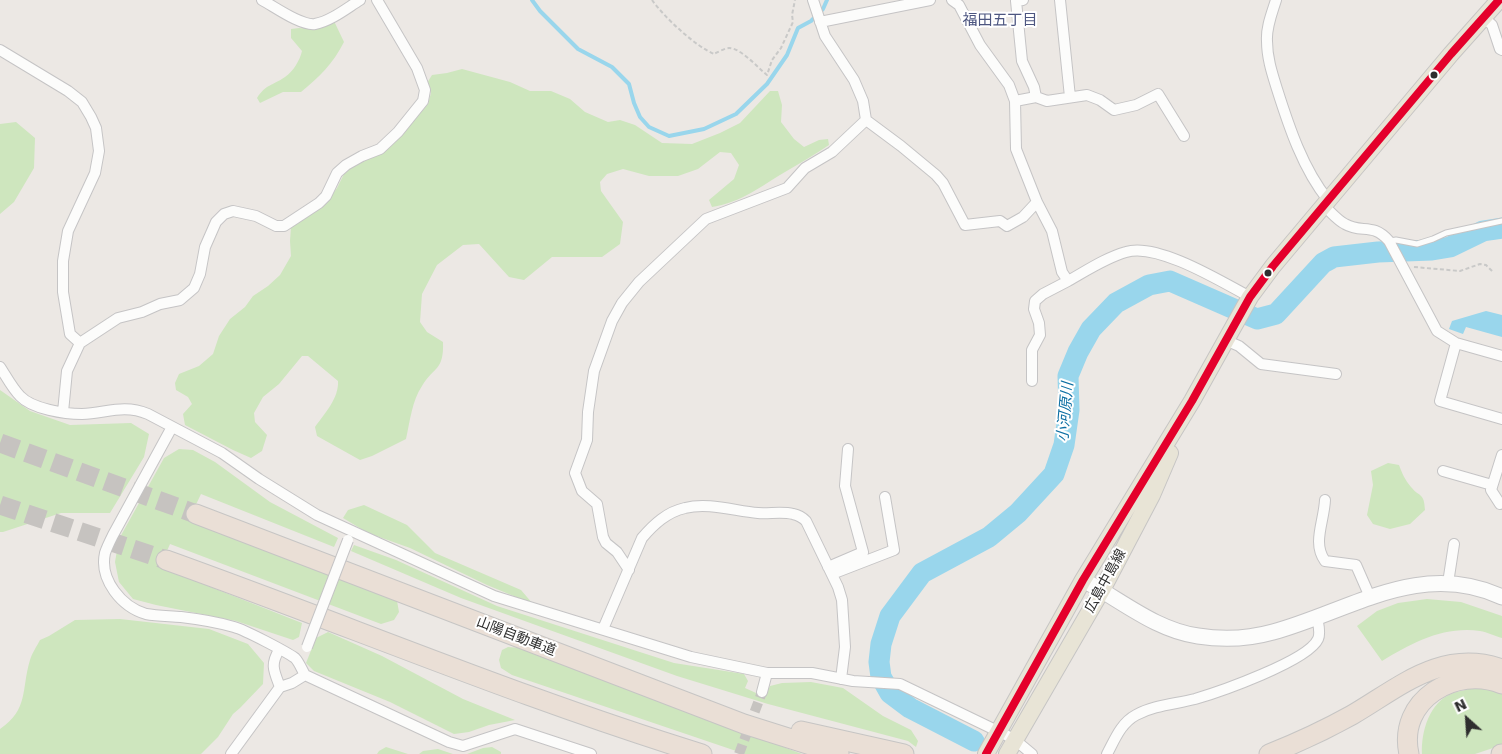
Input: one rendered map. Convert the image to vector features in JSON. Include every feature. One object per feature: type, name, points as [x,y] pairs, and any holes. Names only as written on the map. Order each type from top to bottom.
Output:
[{"type":"highway","name":"山陽自動車道","points":[[196,514],[744,724],[839,754]]},
{"type":"highway","points":[[166,560],[299,608],[496,685],[702,754]]},
{"type":"highway","points":[[1269,754],[1330,726],[1401,684],[1430,670],[1447,665],[1471,663],[1479,663],[1502,669]]},
{"type":"highway","points":[[1409,754],[1408,734],[1413,718],[1420,704],[1431,692],[1459,680],[1483,679],[1502,684]]},
{"type":"highway","points":[[496,685],[572,720],[665,754]]},
{"type":"highway","points":[[650,688],[793,729],[904,754]]},
{"type":"main road","name":"広島中島線","points":[[986,754],[1083,580],[1192,401],[1248,300],[1273,266],[1451,54],[1499,0]]},
{"type":"main road","name":"広島中島線","points":[[1010,747],[1102,590],[1152,495],[1192,401]]},
{"type":"street","points":[[262,0],[299,20],[314,24],[329,18],[360,0]]},
{"type":"street","points":[[63,412],[67,370],[80,343],[118,318],[142,312],[160,304],[180,300],[194,288],[200,274],[205,247],[216,222],[224,214],[233,211],[256,216],[276,226],[284,226],[319,203],[326,196],[337,172],[362,156],[380,149],[398,132],[423,101],[425,90],[417,68],[377,0]]},
{"type":"street","points":[[813,0],[825,36],[854,80],[863,101],[866,120],[936,175],[965,225],[1000,220],[1007,226],[1023,217],[1037,202]]},
{"type":"street","points":[[820,22],[930,0]]},
{"type":"street","points":[[952,0],[959,5],[980,45],[1008,85],[1015,101],[1016,149],[1037,202],[1052,231],[1062,272],[1068,282]]},
{"type":"street","points":[[1023,0],[1016,1],[1022,60],[1036,97]]},
{"type":"street","points":[[1060,0],[1070,98]]},
{"type":"street","points":[[1276,0],[1266,39],[1268,59],[1287,122],[1326,203],[1345,224],[1370,228],[1382,233],[1390,243],[1437,331],[1456,343],[1502,356]]},
{"type":"street","points":[[1483,17],[1492,25],[1500,50],[1502,50]]},
{"type":"street","points":[[0,50],[68,91],[82,102],[96,128],[99,151],[95,173],[68,231],[63,261],[63,292],[70,334],[80,343]]},
{"type":"street","points":[[1015,101],[1036,97],[1047,101],[1087,95],[1100,100],[1114,110],[1136,105],[1158,94],[1184,136]]},
{"type":"street","points":[[629,570],[617,552],[606,543],[603,537],[597,504],[582,492],[575,473],[587,440],[588,412],[594,371],[612,321],[622,303],[639,282],[706,219],[787,188],[806,168],[832,152],[866,120]]},
{"type":"street","points":[[1032,381],[1032,350],[1040,335],[1039,323],[1034,309],[1035,301],[1044,294],[1102,262],[1127,251],[1141,250],[1169,258],[1202,271],[1248,300]]},
{"type":"street","points":[[1228,335],[1261,364],[1336,374]]},
{"type":"street","points":[[1456,343],[1440,401],[1502,419]]},
{"type":"street","points":[[0,367],[20,397],[36,407],[83,414],[118,409],[136,409],[222,453],[259,479],[350,536],[402,552],[494,596],[691,657],[767,673],[812,673],[853,681],[900,684],[998,732],[1010,747],[1032,754]]},
{"type":"street","points":[[172,427],[113,535],[105,554],[106,571],[110,585],[130,608],[148,614],[235,627],[296,659],[305,675],[449,742],[463,746],[515,729],[573,751],[591,754]]},
{"type":"street","points":[[830,571],[863,552],[845,486],[848,449]]},
{"type":"street","points":[[1500,504],[1491,490],[1502,455]]},
{"type":"street","points":[[1443,470],[1492,485]]},
{"type":"street","points":[[830,571],[894,550],[885,496]]},
{"type":"street","points":[[1325,500],[1325,512],[1318,543],[1322,557],[1325,561],[1333,563],[1356,565],[1370,597]]},
{"type":"street","points":[[604,629],[642,538],[652,526],[665,516],[683,508],[697,505],[759,513],[791,513],[800,515],[806,521],[838,587],[842,600],[844,647],[841,679]]},
{"type":"street","points":[[296,659],[307,647],[350,536]]},
{"type":"street","points":[[1448,583],[1454,544]]},
{"type":"street","points":[[1083,580],[1168,628],[1195,636],[1222,639],[1248,637],[1273,632],[1392,589],[1423,584],[1448,583],[1465,585],[1502,597]]},
{"type":"street","points":[[1107,754],[1120,729],[1134,716],[1150,708],[1194,699],[1244,683],[1307,652],[1318,639],[1317,617]]},
{"type":"street","points":[[279,650],[274,659],[274,671],[280,687]]},
{"type":"street","points":[[762,692],[767,673]]},
{"type":"street","points":[[231,754],[280,687],[292,683],[305,675]]},
{"type":"lane","points":[[1390,243],[1396,240],[1416,244],[1433,240],[1446,233],[1502,221]]},
{"type":"path","points":[[652,0],[660,12],[704,50],[714,54],[729,48],[735,50],[745,56],[767,76],[772,60],[781,48],[793,22],[792,15],[795,0]]},
{"type":"path","points":[[1401,265],[1460,271],[1480,264],[1486,265],[1493,272]]},
{"type":"green space","points":[[334,21],[344,42],[325,70],[301,92],[283,92],[260,103],[257,98],[260,93],[288,75],[300,58],[302,51],[291,38],[291,29],[311,29]]},
{"type":"green space","points":[[462,69],[510,82],[530,91],[551,91],[570,99],[585,112],[608,122],[620,120],[635,125],[662,143],[692,144],[720,133],[740,123],[770,91],[778,91],[782,105],[781,122],[794,139],[804,147],[819,140],[828,139],[829,145],[750,193],[733,202],[712,207],[709,200],[734,179],[739,165],[731,153],[720,152],[698,169],[678,176],[649,176],[623,169],[607,174],[600,182],[601,191],[623,222],[620,244],[602,257],[552,257],[524,280],[509,277],[479,244],[463,245],[437,265],[422,294],[420,322],[427,332],[443,342],[440,363],[426,380],[416,398],[406,439],[372,456],[360,460],[317,436],[315,427],[334,399],[338,381],[308,356],[302,356],[279,384],[263,397],[254,413],[255,422],[267,435],[262,451],[251,458],[185,425],[183,414],[192,404],[188,397],[176,390],[175,383],[179,374],[199,366],[213,354],[219,336],[230,319],[245,307],[253,296],[280,275],[291,256],[291,227],[306,214],[324,206],[337,188],[346,170],[401,136],[428,104],[431,93],[427,83],[432,75]]},
{"type":"green space","points":[[16,122],[35,138],[34,168],[14,202],[0,214],[0,124]]},
{"type":"green space","points":[[0,390],[30,411],[70,425],[131,423],[149,434],[144,457],[110,513],[61,513],[0,532]]},
{"type":"green space","points":[[179,449],[193,450],[215,462],[270,502],[338,538],[334,547],[201,494],[191,515],[397,601],[399,612],[394,620],[381,624],[170,544],[160,567],[302,623],[299,637],[293,640],[236,621],[133,599],[119,582],[115,562],[119,539],[164,458]]},
{"type":"green space","points":[[1388,463],[1399,465],[1409,484],[1423,498],[1425,510],[1410,524],[1390,529],[1373,524],[1367,515],[1373,485],[1371,471]]},
{"type":"green space","points":[[364,505],[407,525],[435,553],[521,590],[533,604],[487,585],[410,548],[368,533],[343,518],[348,510]]},
{"type":"green space","points":[[354,545],[396,560],[497,606],[674,663],[744,674],[748,681],[745,688],[765,697],[770,686],[782,683],[811,682],[843,688],[883,716],[911,730],[918,741],[916,747],[908,741],[768,704],[677,676],[461,598],[351,551]]},
{"type":"green space","points":[[1427,599],[1461,602],[1502,616],[1502,638],[1480,631],[1453,631],[1416,642],[1382,661],[1357,626],[1377,611],[1398,603]]},
{"type":"green space","points":[[120,619],[209,629],[248,644],[264,663],[263,684],[233,714],[218,737],[201,754],[0,754],[0,729],[16,714],[20,706],[30,660],[40,640],[75,620]]},
{"type":"green space","points":[[328,632],[382,656],[463,699],[515,720],[454,734],[390,702],[314,671],[306,663],[316,638]]},
{"type":"green space","points":[[508,647],[521,648],[802,754],[745,754],[512,675],[501,668],[499,660],[502,650]]},
{"type":"green space","points":[[1468,689],[1488,689],[1502,692],[1502,745],[1475,754],[1422,754],[1425,727],[1432,710],[1445,697]]},
{"type":"green space","points":[[386,747],[408,754],[377,754]]},
{"type":"green space","points":[[492,747],[501,752],[501,754],[467,754],[483,748]]},
{"type":"green space","points":[[438,749],[453,754],[419,754],[423,751]]},
{"type":"water","points":[[1486,311],[1502,315],[1502,337],[1466,327],[1463,334],[1449,329],[1452,321]]},
{"type":"waterway","points":[[532,0],[540,11],[578,49],[612,67],[629,84],[640,117],[649,127],[669,136],[704,129],[736,114],[767,84],[787,55],[798,28],[811,21],[823,9],[827,0]]},
{"type":"waterway","name":"小河原川","points":[[974,741],[910,708],[890,693],[881,677],[879,662],[881,644],[890,616],[922,573],[989,537],[1018,513],[1054,474],[1064,445],[1069,410],[1068,376],[1078,352],[1091,329],[1116,303],[1149,285],[1170,281],[1257,319],[1276,314],[1323,263],[1334,257],[1450,247],[1483,231],[1502,228]]},
{"type":"tunnel","points":[[0,443],[196,514]]},
{"type":"tunnel","points":[[0,505],[166,560]]},
{"type":"tunnel","points":[[739,754],[762,692]]},
{"type":"transit line","points":[[986,754],[1083,580],[1192,401],[1250,297],[1273,266],[1451,54],[1499,0]]},
{"type":"district","name":"福田五丁目","points":[[1000,21]]}]
